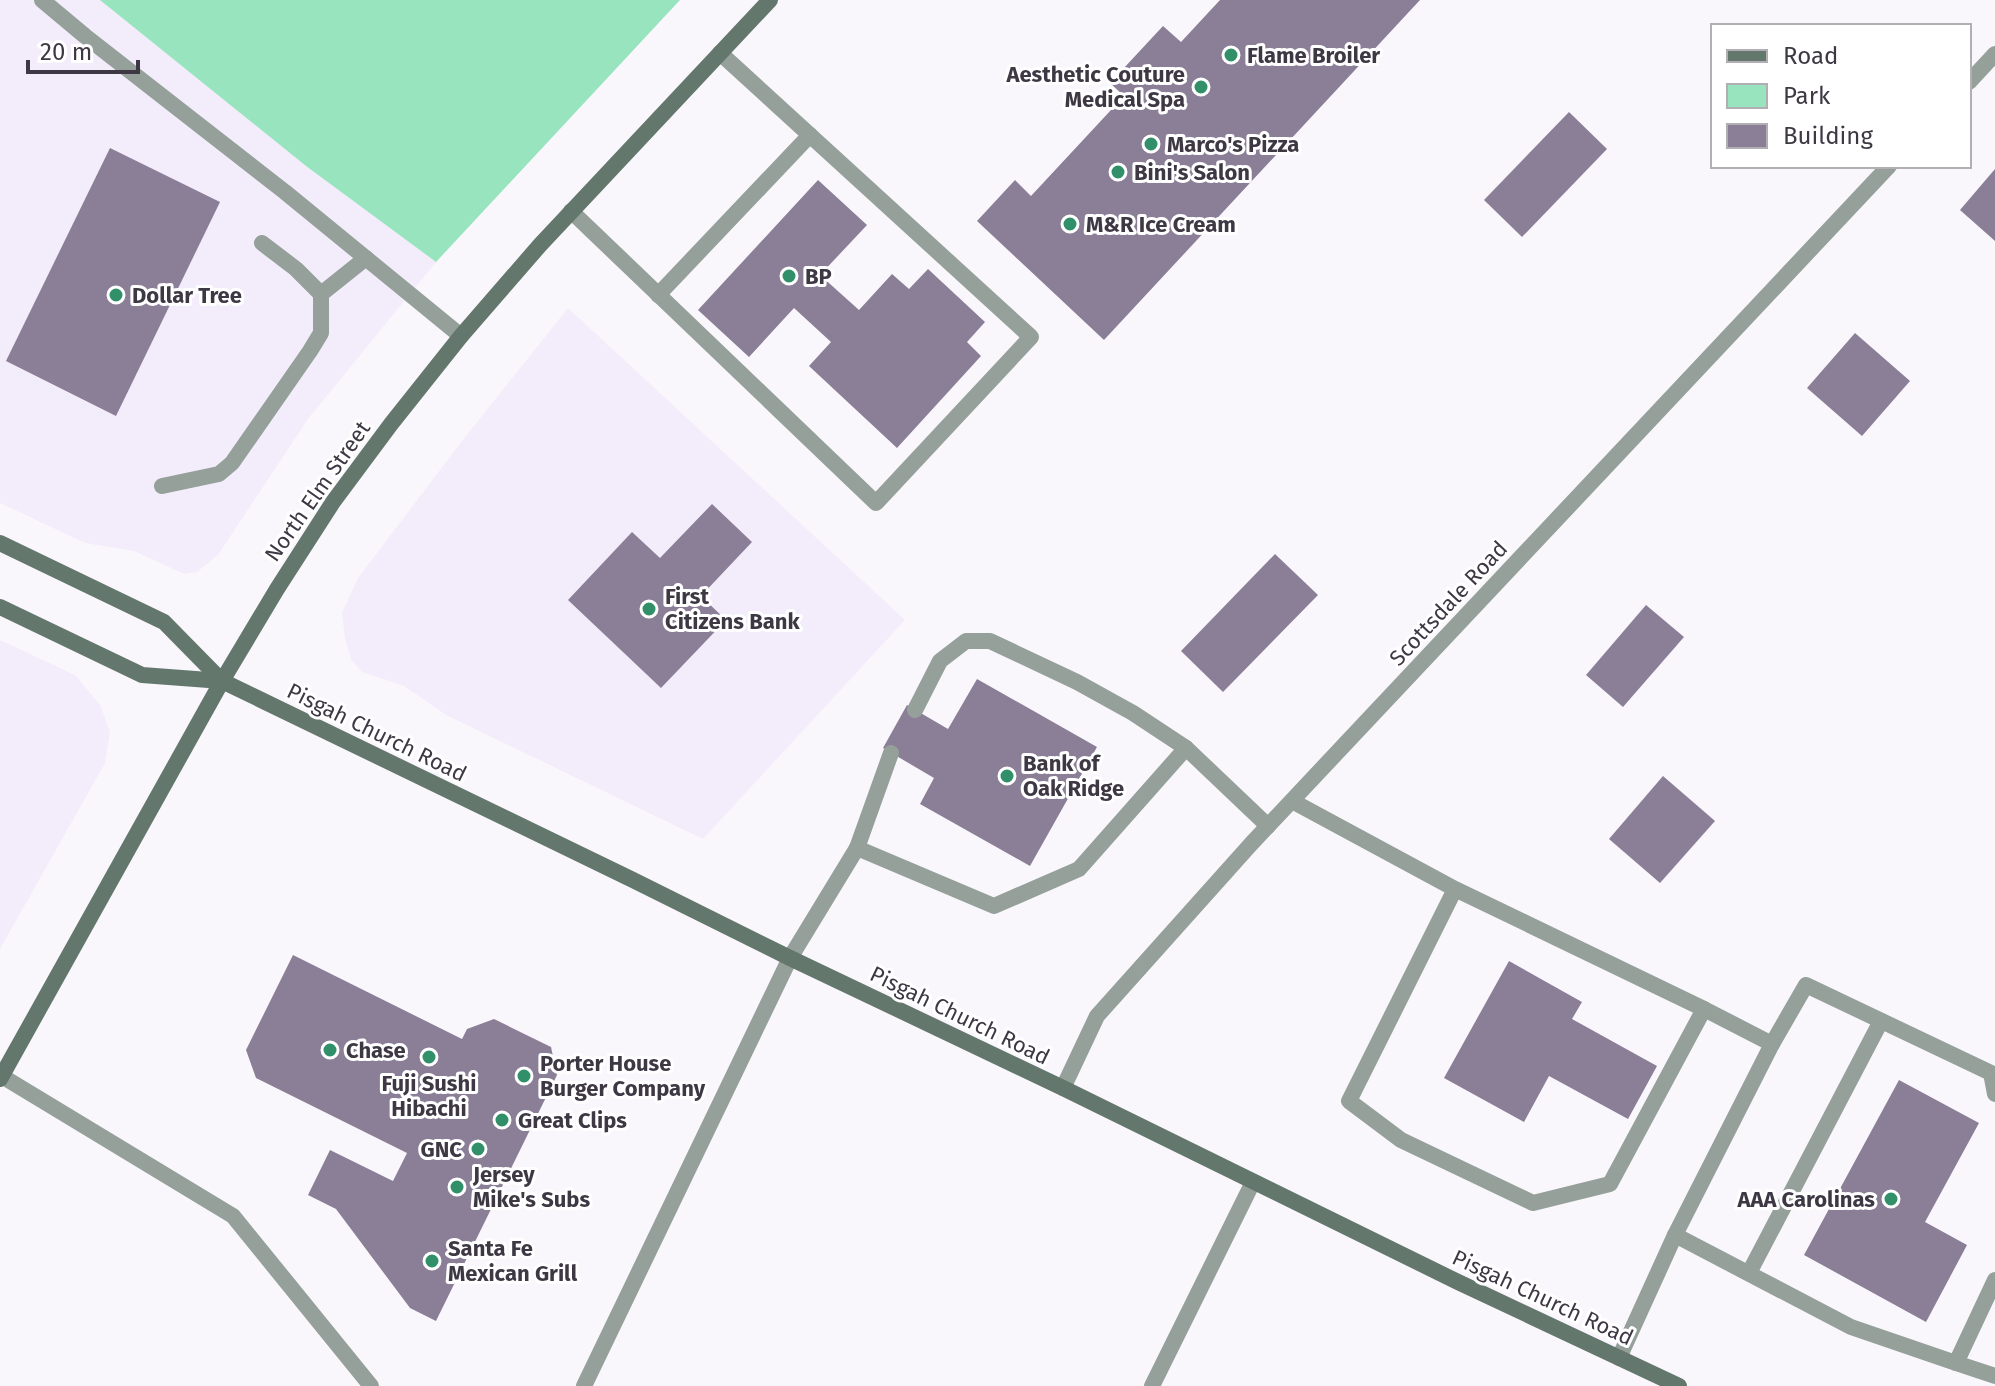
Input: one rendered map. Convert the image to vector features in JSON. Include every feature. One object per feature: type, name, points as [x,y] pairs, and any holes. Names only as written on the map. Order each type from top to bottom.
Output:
[{"type":"main road","name":"North Elm Street","points":[[1,1077],[222,681],[333,502],[461,336],[571,211],[770,0]]},
{"type":"main road","name":"Pisgah Church Road","points":[[0,543],[164,622],[222,681],[1679,1386]]},
{"type":"main road","name":"Pisgah Church Road","points":[[0,607],[142,675],[222,681]]},
{"type":"street","points":[[42,0],[461,336]]},
{"type":"street","points":[[571,211],[876,503],[1031,337],[720,53]]},
{"type":"street","points":[[1971,80],[1995,54]]},
{"type":"street","points":[[658,295],[810,135]]},
{"type":"street","name":"Scottsdale Road","points":[[1063,1088],[1097,1016],[1268,826],[1887,168]]},
{"type":"street","points":[[162,486],[219,474],[232,463],[321,333],[321,294],[296,269],[262,243]]},
{"type":"street","points":[[321,294],[366,258]]},
{"type":"street","points":[[915,710],[940,661],[966,641],[990,641],[1077,682],[1133,713],[1186,748],[1268,826]]},
{"type":"street","points":[[857,848],[994,906],[1079,869],[1186,748]]},
{"type":"street","points":[[584,1386],[790,958],[857,848],[891,753]]},
{"type":"street","points":[[1292,801],[1455,889],[1772,1044]]},
{"type":"street","points":[[1455,889],[1349,1101],[1401,1140],[1533,1203],[1610,1184],[1704,1009]]},
{"type":"street","points":[[1619,1358],[1675,1235],[1772,1044],[1806,985],[1991,1073],[1995,1094]]},
{"type":"street","points":[[1749,1273],[1881,1021]]},
{"type":"street","points":[[1,1077],[233,1216],[371,1386]]},
{"type":"street","points":[[1152,1386],[1253,1182]]},
{"type":"street","points":[[1675,1235],[1851,1327],[1995,1376]]},
{"type":"street","points":[[1956,1363],[1995,1280]]},
{"type":"shaded area","points":[[0,0],[100,0],[306,166],[436,262],[308,419],[218,555],[197,572],[184,574],[134,551],[85,543],[0,503]]},
{"type":"shaded area","points":[[568,308],[905,620],[703,839],[446,715],[404,686],[362,672],[351,659],[345,639],[342,613],[358,578]]},
{"type":"shaded area","points":[[0,640],[75,675],[100,705],[110,732],[105,763],[0,949]]},
{"type":"green space","points":[[100,0],[680,0],[436,262],[306,166]]},
{"type":"building","points":[[1220,0],[1420,0],[1104,340],[977,221],[1015,180],[1031,196],[1124,96],[1110,83],[1163,26],[1181,42]]},
{"type":"building","points":[[1569,112],[1607,149],[1522,237],[1484,200]]},
{"type":"building","points":[[110,148],[220,202],[116,416],[6,361]]},
{"type":"building","points":[[1995,169],[1995,241],[1960,210]]},
{"type":"building","points":[[818,180],[867,225],[820,275],[859,310],[892,274],[909,289],[928,269],[985,322],[967,342],[981,356],[897,448],[809,366],[831,342],[794,308],[749,357],[698,310]]},
{"type":"building","points":[[1855,333],[1910,381],[1862,436],[1807,388]]},
{"type":"building","points":[[712,504],[752,542],[701,596],[726,620],[661,688],[568,600],[632,532],[660,558]]},
{"type":"building","points":[[1275,554],[1318,595],[1223,692],[1181,651]]},
{"type":"building","points":[[1646,605],[1684,637],[1623,707],[1586,675]]},
{"type":"building","points":[[977,679],[1097,747],[1030,866],[920,804],[934,778],[883,748],[907,705],[948,729]]},
{"type":"building","points":[[1663,776],[1715,821],[1660,883],[1609,839]]},
{"type":"building","points":[[293,955],[462,1039],[467,1029],[494,1019],[551,1047],[557,1075],[436,1321],[410,1308],[336,1209],[308,1195],[330,1150],[393,1181],[407,1153],[256,1078],[246,1050]]},
{"type":"building","points":[[1509,961],[1582,1002],[1572,1019],[1657,1066],[1628,1119],[1549,1076],[1524,1122],[1444,1078]]},
{"type":"building","points":[[1899,1080],[1979,1123],[1925,1222],[1967,1245],[1926,1322],[1804,1255]]},
{"type":"place","name":"Flame Broiler","points":[[1231,55]]},
{"type":"place","name":"Aesthetic Couture Medical Spa","points":[[1201,87]]},
{"type":"place","name":"Marco's Pizza","points":[[1151,144]]},
{"type":"place","name":"Bini's Salon","points":[[1118,172]]},
{"type":"place","name":"M&R Ice Cream","points":[[1070,224]]},
{"type":"place","name":"BP","points":[[789,276]]},
{"type":"place","name":"Dollar Tree","points":[[116,295]]},
{"type":"place","name":"First Citizens Bank","points":[[649,609]]},
{"type":"place","name":"Bank of Oak Ridge","points":[[1007,776]]},
{"type":"place","name":"Chase","points":[[330,1050]]},
{"type":"place","name":"Fuji Sushi Hibachi","points":[[429,1057]]},
{"type":"place","name":"Porter House Burger Company","points":[[524,1076]]},
{"type":"place","name":"Great Clips","points":[[502,1120]]},
{"type":"place","name":"GNC","points":[[478,1149]]},
{"type":"place","name":"Jersey Mike's Subs","points":[[457,1187]]},
{"type":"place","name":"AAA Carolinas","points":[[1891,1199]]},
{"type":"place","name":"Santa Fe Mexican Grill","points":[[432,1261]]}]
